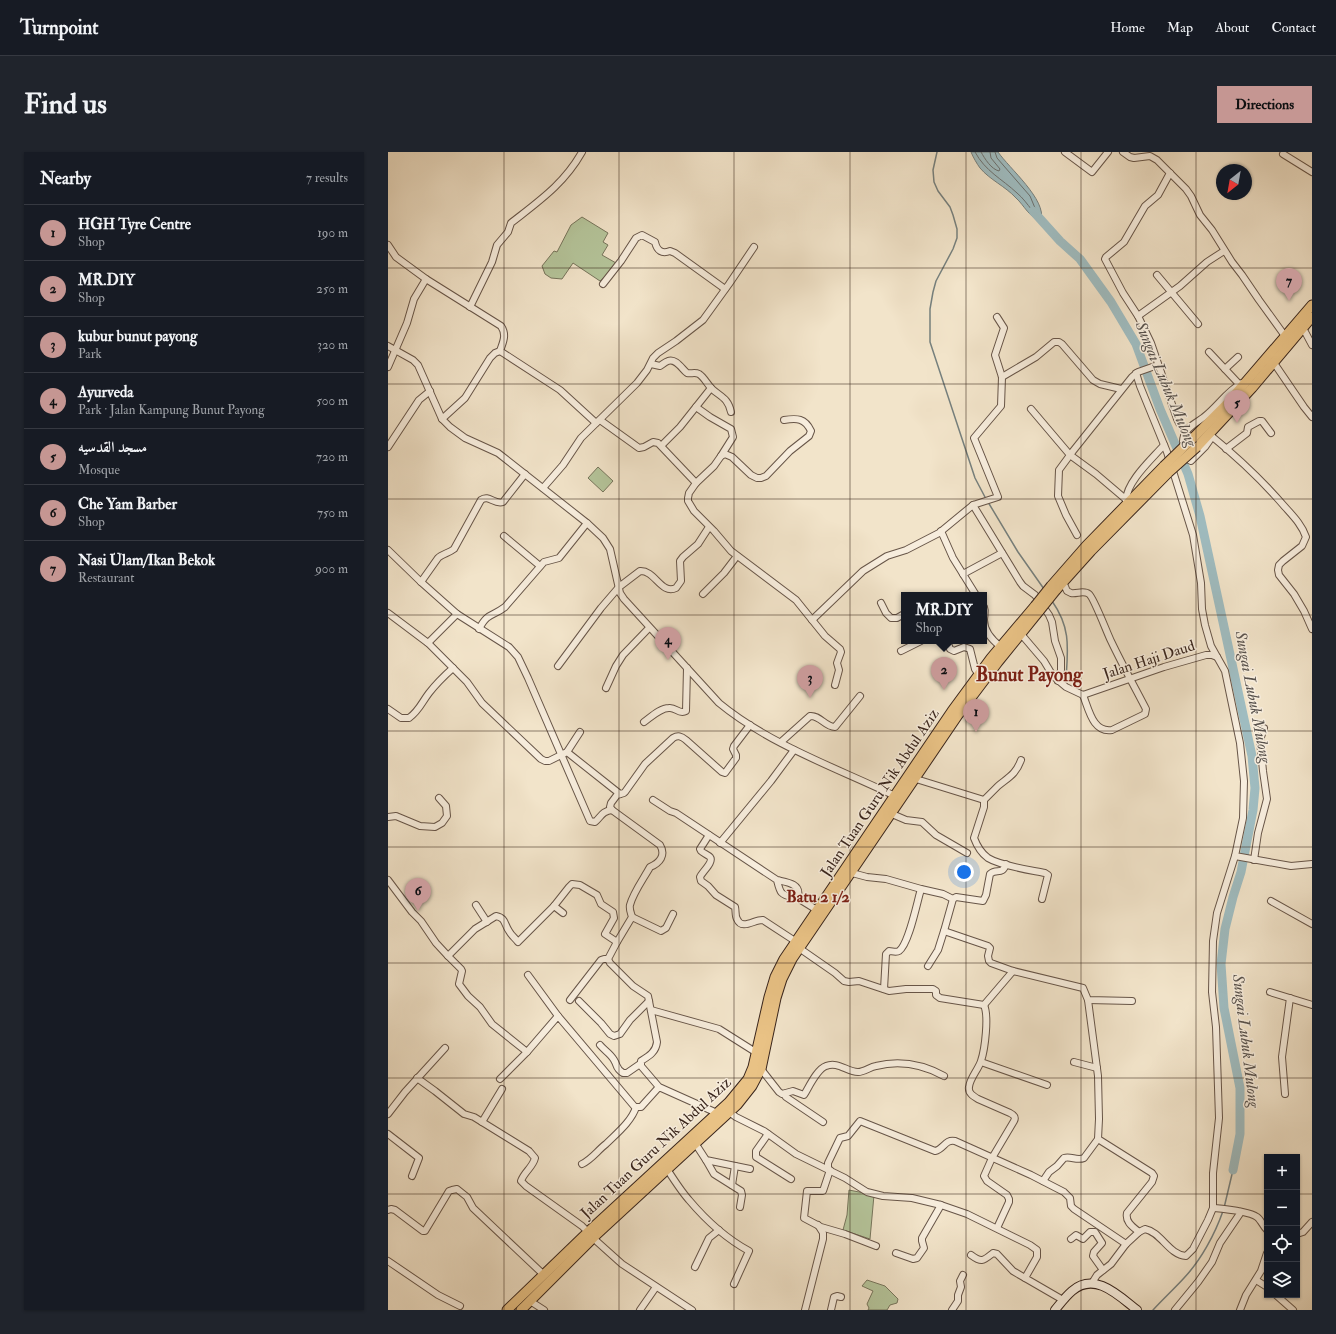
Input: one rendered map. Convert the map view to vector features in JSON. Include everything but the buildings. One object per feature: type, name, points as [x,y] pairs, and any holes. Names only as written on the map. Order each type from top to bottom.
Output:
[{"type":"main road","name":"Jalan Tuan Guru Nik Abdul Aziz","points":[[634,1194],[667,1169],[737,1105],[752,1086],[761,1069],[782,979],[792,959],[797,944],[817,910],[979,675],[1001,647],[1037,608],[1086,546],[1127,501],[1195,443],[1215,417],[1312,305]]},
{"type":"main road","name":"Jalan Tuan Guru Nik Abdul Aziz","points":[[1195,443],[1210,436],[1312,317]]},
{"type":"main road","name":"Jalan Tuan Guru Nik Abdul Aziz","points":[[1053,588],[1063,582],[1166,469]]},
{"type":"main road","name":"Jalan Tuan Guru Nik Abdul Aziz","points":[[511,1309],[544,1276],[591,1235],[634,1194],[739,1091],[748,1080],[754,1067],[769,997],[775,977],[784,959],[852,872],[956,719],[998,662],[1021,634],[1037,608]]},
{"type":"main road","points":[[946,722],[950,718],[956,719]]},
{"type":"main road","name":"Jalan Tuan Guru Nik Abdul Aziz","points":[[521,1310],[591,1235]]},
{"type":"main road","points":[[1054,1310],[1076,1288],[1092,1283],[1106,1288],[1120,1296],[1138,1310]]},
{"type":"street","points":[[470,307],[492,262],[497,245],[508,232],[511,223],[562,181],[576,163],[582,152]]},
{"type":"street","points":[[1065,152],[1092,172],[1108,152]]},
{"type":"street","points":[[1123,152],[1130,158],[1138,158],[1146,154],[1157,160],[1191,196],[1200,215],[1212,230],[1224,251],[1286,336]]},
{"type":"street","points":[[1283,154],[1312,172]]},
{"type":"street","points":[[1170,173],[1158,195],[1145,206],[1124,242],[1106,257],[1106,261],[1138,316],[1151,343],[1156,366],[1177,419],[1179,423],[1187,430]]},
{"type":"street","points":[[603,284],[621,261],[636,238],[642,235],[655,242],[657,249],[662,252],[670,251],[675,253],[725,289]]},
{"type":"street","points":[[388,245],[396,257],[426,279],[501,326],[505,335],[500,351]]},
{"type":"street","points":[[543,488],[563,465],[581,438],[637,384],[658,353],[676,341],[702,320],[754,247]]},
{"type":"street","points":[[1138,316],[1180,286],[1207,262],[1224,251]]},
{"type":"street","points":[[1157,275],[1198,324]]},
{"type":"street","points":[[388,367],[407,323],[414,299],[426,279]]},
{"type":"street","points":[[812,620],[863,571],[887,556],[906,550],[941,531],[973,505],[998,497],[974,438],[1000,407],[1002,377],[995,355],[1004,328],[997,317]]},
{"type":"street","points":[[1303,328],[1312,345]]},
{"type":"street","points":[[1002,377],[1036,357],[1054,342],[1058,342],[1062,344],[1096,382],[1121,390]]},
{"type":"street","points":[[388,346],[413,360],[418,365],[442,419],[459,435],[498,453],[587,523],[607,543],[612,556],[620,593],[624,599],[720,703],[750,725],[794,750],[895,796]]},
{"type":"street","points":[[442,419],[465,398],[490,358],[494,353],[500,351]]},
{"type":"street","points":[[500,351],[560,390],[598,421],[639,448],[653,442],[662,445],[696,483]]},
{"type":"street","points":[[1209,352],[1239,384]]},
{"type":"street","points":[[1225,369],[1238,357]]},
{"type":"street","points":[[651,364],[660,366],[669,360],[675,361],[687,373],[693,372],[700,375],[711,388],[726,399],[730,406],[731,412]]},
{"type":"street","points":[[1274,363],[1312,417]]},
{"type":"street","points":[[1077,535],[1066,516],[1058,496],[1059,470],[1121,390],[1137,373],[1156,366]]},
{"type":"street","points":[[1092,1283],[1097,1275],[1111,1264],[1126,1244],[1139,1232],[1145,1229],[1149,1230],[1163,1240],[1176,1253],[1186,1256],[1193,1249],[1215,1208],[1213,1173],[1218,1118],[1216,1027],[1212,992],[1213,941],[1217,914],[1236,856],[1242,818],[1244,781],[1240,743],[1225,671],[1207,636],[1204,625],[1201,583],[1193,535],[1164,445],[1140,386],[1137,373]]},
{"type":"street","points":[[1249,379],[1239,384],[1205,416],[1187,430],[1184,435],[1183,445],[1189,460],[1191,461],[1205,447],[1210,436],[1274,494],[1297,521],[1306,537],[1305,542],[1282,561],[1278,570],[1279,575],[1301,605],[1312,628]]},
{"type":"street","points":[[662,445],[680,427],[711,388]]},
{"type":"street","points":[[388,447],[419,400],[430,391]]},
{"type":"street","points":[[696,407],[731,429],[733,437],[714,466],[696,483],[689,493],[688,501],[694,511],[731,551],[796,600],[825,636],[840,649],[837,663],[839,670],[835,685]]},
{"type":"street","points":[[1030,409],[1070,455],[1096,474],[1127,501]]},
{"type":"street","points":[[721,456],[725,454],[732,457],[745,470],[757,478],[766,476],[790,452],[810,436],[811,431],[801,420],[796,418],[784,420]]},
{"type":"street","points":[[1226,449],[1247,433],[1248,427],[1259,420],[1262,421],[1271,433]]},
{"type":"street","points":[[1127,501],[1126,495],[1133,481],[1164,445]]},
{"type":"street","points":[[420,582],[438,558],[454,548],[481,500],[484,497],[499,503],[503,502],[525,474]]},
{"type":"street","points":[[973,505],[1023,586],[1035,595],[1049,615],[1052,622],[1055,641],[1061,658],[1061,670],[1058,681]]},
{"type":"street","points":[[479,629],[483,620],[505,607],[544,562],[559,558],[587,523]]},
{"type":"street","points":[[558,666],[596,614],[619,588],[640,570],[648,572],[665,588],[676,588],[680,581],[680,561],[698,544],[710,527]]},
{"type":"street","points":[[941,531],[948,550],[973,592]]},
{"type":"street","points":[[504,536],[540,566]]},
{"type":"street","points":[[1305,542],[1312,540]]},
{"type":"street","points":[[388,550],[420,582],[457,614],[509,647],[518,657],[565,753],[590,821],[595,822],[602,813],[612,810]]},
{"type":"street","points":[[963,574],[1002,552]]},
{"type":"street","points":[[703,594],[724,573],[737,556]]},
{"type":"street","points":[[1021,634],[1058,681],[1066,687],[1083,695],[1096,725],[1101,729],[1112,730],[1146,712],[1146,709],[1111,641],[1090,594],[1085,592],[1072,593],[1063,582]]},
{"type":"street","points":[[881,603],[886,613],[891,618],[897,618],[901,616]]},
{"type":"street","points":[[388,613],[428,643],[466,682],[482,702],[541,759],[549,761],[565,753],[580,732]]},
{"type":"street","points":[[428,643],[457,614]]},
{"type":"street","points":[[606,688],[623,655],[650,628]]},
{"type":"street","points":[[987,629],[993,640],[1001,647]]},
{"type":"street","points":[[901,651],[915,644]]},
{"type":"street","points":[[948,644],[950,649],[954,651],[964,647],[970,649],[975,669],[979,675]]},
{"type":"street","name":"Jalan Haji Daud","points":[[1083,695],[1096,692],[1130,678],[1206,655],[1217,657]]},
{"type":"street","points":[[388,708],[401,718],[409,718],[418,710],[442,678],[453,668]]},
{"type":"street","points":[[644,722],[665,708],[674,708],[683,713],[686,711],[687,668]]},
{"type":"street","points":[[781,742],[810,716],[815,716],[830,727],[835,727],[860,696]]},
{"type":"street","points":[[674,914],[666,928],[661,931],[632,917],[630,905],[633,897],[650,867],[659,861],[663,855],[663,850],[660,846],[612,810],[610,807],[611,803],[616,795],[626,792],[645,764],[677,736],[681,736],[725,773],[736,758],[733,749],[734,746],[750,725]]},
{"type":"street","points":[[1253,859],[1267,798],[1260,740],[1264,728]]},
{"type":"street","points":[[720,843],[767,786],[794,750]]},
{"type":"street","points":[[565,753],[620,794]]},
{"type":"street","points":[[1021,760],[1014,774],[998,786],[984,800],[984,807],[974,838],[982,853],[989,858],[1048,875],[1042,899]]},
{"type":"street","points":[[916,779],[984,800]]},
{"type":"street","points":[[388,817],[396,816],[420,826],[435,827],[442,823],[447,816],[446,806],[439,798]]},
{"type":"street","points":[[653,800],[777,880],[788,882],[796,886],[799,893],[796,897]]},
{"type":"street","points":[[892,814],[906,820],[922,822],[936,835],[967,853]]},
{"type":"street","points":[[708,835],[700,849],[711,858],[711,863],[701,873],[701,881],[721,898],[735,907],[740,924],[744,925],[757,920],[763,920],[797,944],[844,981],[859,981],[890,991],[906,989],[933,989],[936,991],[936,995],[940,998],[984,1005]]},
{"type":"street","points":[[1236,856],[1291,866],[1312,864]]},
{"type":"street","points":[[852,872],[867,877],[886,878],[920,889],[943,894],[953,899],[956,897],[983,901],[986,895],[990,874],[1004,870],[1006,864]]},
{"type":"street","points":[[388,880],[412,912],[421,921],[436,943],[461,969],[462,971],[459,984],[464,992],[478,1004],[492,1024],[527,1052]]},
{"type":"street","points":[[777,880],[779,891],[781,893],[787,896],[796,897],[817,910]]},
{"type":"street","points":[[448,956],[475,929],[496,916],[505,921],[508,930],[518,942],[554,906],[572,884],[580,885],[599,896],[601,904],[614,912],[614,918],[605,934],[617,942]]},
{"type":"street","points":[[884,989],[886,954],[889,951],[898,951],[906,942],[920,889]]},
{"type":"street","points":[[928,966],[938,950],[953,899]]},
{"type":"street","points":[[1271,901],[1312,924]]},
{"type":"street","points":[[476,906],[487,922]]},
{"type":"street","points":[[554,906],[563,914]]},
{"type":"street","points":[[570,1000],[602,960],[608,958],[632,917]]},
{"type":"street","points":[[944,931],[986,945],[990,948],[988,956],[991,963],[1013,972],[1083,988],[1088,1000],[1097,1068],[1099,1101],[1098,1139],[1084,1158],[1064,1158],[1051,1170],[1043,1181]]},
{"type":"street","points":[[600,1045],[614,1060],[617,1068],[625,1074],[640,1064],[657,1047],[648,996],[633,986],[608,958]]},
{"type":"street","points":[[984,1005],[1013,972]]},
{"type":"street","points":[[528,975],[558,1016],[636,1108]]},
{"type":"street","points":[[1270,992],[1311,1003]]},
{"type":"street","points":[[1285,1094],[1282,1057],[1290,998]]},
{"type":"street","points":[[1088,1000],[1132,1001]]},
{"type":"street","points":[[579,1001],[610,1034],[614,1036],[620,1034],[630,1020],[649,1001]]},
{"type":"street","points":[[984,1005],[986,1012],[984,1046],[981,1062],[969,1086],[969,1092],[972,1096],[978,1099],[1010,1112],[1015,1118],[992,1158],[984,1178],[1009,1198],[997,1228]]},
{"type":"street","points":[[651,1010],[719,1029],[757,1053]]},
{"type":"street","points":[[500,1079],[527,1052],[558,1016]]},
{"type":"street","points":[[388,1114],[417,1078],[445,1048]]},
{"type":"street","points":[[981,1062],[1047,1085]]},
{"type":"street","points":[[1074,1062],[1097,1068]]},
{"type":"street","points":[[784,1094],[793,1091],[804,1095],[822,1067],[831,1064],[860,1072],[875,1066],[904,1063],[925,1067],[944,1076]]},
{"type":"street","points":[[640,1064],[659,1087],[717,1113]]},
{"type":"street","points":[[608,1076],[617,1068]]},
{"type":"street","points":[[761,1069],[779,1092],[823,1122]]},
{"type":"street","points":[[417,1078],[464,1114],[474,1117],[533,1154],[535,1158],[534,1161],[523,1176],[522,1181],[526,1186],[582,1226],[614,1258],[692,1310]]},
{"type":"street","points":[[636,1108],[641,1107],[659,1087]]},
{"type":"street","points":[[482,1122],[502,1089]]},
{"type":"street","points":[[582,1164],[592,1158],[607,1142],[612,1140],[635,1112],[636,1108]]},
{"type":"street","points":[[729,1112],[768,1134],[796,1154],[829,1169],[868,1192],[883,1196],[912,1198],[941,1205],[967,1214],[1030,1245],[1037,1250],[1037,1257],[1025,1278]]},
{"type":"street","points":[[876,1246],[818,1225],[804,1218],[807,1191],[823,1191],[829,1169],[828,1163],[840,1138],[848,1136],[860,1121],[932,1150],[938,1150],[950,1140],[955,1141],[1043,1181],[1064,1192],[1070,1198],[1071,1206],[1074,1210],[1126,1244]]},
{"type":"street","points":[[388,1134],[419,1158],[412,1176]]},
{"type":"street","points":[[768,1134],[756,1151],[756,1157],[791,1179]]},
{"type":"street","points":[[1098,1139],[1154,1174],[1152,1182],[1127,1213],[1128,1222],[1139,1232]]},
{"type":"street","points":[[695,1143],[714,1174],[742,1192],[740,1207]]},
{"type":"street","points":[[706,1160],[750,1169]]},
{"type":"street","points":[[732,1185],[735,1166]]},
{"type":"street","points":[[667,1169],[689,1200],[734,1243],[749,1251],[734,1284]]},
{"type":"street","points":[[388,1210],[393,1209],[425,1231],[449,1191],[453,1189],[458,1190],[468,1198],[472,1207],[544,1276]]},
{"type":"street","points":[[896,1253],[912,1259],[915,1259],[920,1254],[924,1248],[922,1238],[941,1205]]},
{"type":"street","points":[[1215,1208],[1247,1213],[1258,1218],[1264,1226]]},
{"type":"street","points":[[1175,1310],[1212,1262],[1220,1243],[1241,1212]]},
{"type":"street","points":[[1300,1233],[1303,1232],[1312,1222]]},
{"type":"street","points":[[805,1310],[823,1233],[818,1225]]},
{"type":"street","points":[[695,1267],[708,1239],[719,1230]]},
{"type":"street","points":[[1070,1239],[1076,1235],[1083,1239],[1090,1232],[1094,1232],[1102,1243],[1094,1252],[1093,1256],[1103,1270]]},
{"type":"street","points":[[971,1255],[980,1261],[993,1253],[997,1254],[1013,1271],[1063,1300]]},
{"type":"street","points":[[388,1260],[438,1295],[460,1306]]},
{"type":"street","points":[[1240,1310],[1246,1295],[1256,1280],[1264,1262]]},
{"type":"street","points":[[952,1310],[958,1301],[958,1294],[961,1287],[960,1281],[963,1275]]},
{"type":"street","points":[[1256,1280],[1264,1285]]},
{"type":"street","points":[[640,1310],[656,1287]]},
{"type":"street","points":[[831,1310],[834,1297],[841,1297]]},
{"type":"street","points":[[1279,1298],[1293,1310]]},
{"type":"street","points":[[530,1301],[544,1310]]},
{"type":"green space","points":[[582,217],[608,233],[603,242],[608,245],[602,255],[616,263],[611,271],[600,281],[573,263],[562,279],[551,278],[545,274],[542,266],[554,251],[557,252],[571,225]]},
{"type":"green space","points":[[598,467],[613,481],[603,492],[588,478]]},
{"type":"green space","points":[[849,1190],[874,1195],[870,1239],[843,1230],[847,1215]]},
{"type":"green space","points":[[867,1280],[885,1286],[898,1299],[897,1303],[890,1305],[887,1310],[868,1310],[869,1308],[867,1304],[873,1291],[862,1286]]},
{"type":"water","points":[[971,152],[998,152],[1033,194],[1041,212],[1041,220],[1030,214],[1012,194],[988,176],[980,168]]},
{"type":"waterway","points":[[937,152],[933,170],[934,182],[938,191],[950,207],[957,229],[957,238],[953,249],[936,281],[933,292],[930,309],[930,342],[975,478],[986,499]]},
{"type":"waterway","name":"Sungai Lubuk Mulong","points":[[1033,211],[1060,241],[1080,259],[1111,302],[1136,344],[1160,409],[1188,474],[1200,516],[1252,756],[1255,788],[1253,810],[1241,872],[1225,929],[1221,964],[1224,1008],[1240,1088],[1240,1134],[1233,1170]]},
{"type":"waterway","points":[[988,502],[1018,552],[1044,589]]},
{"type":"waterway","points":[[1052,601],[1062,620],[1067,638],[1066,679]]},
{"type":"waterway","name":"Sungai Lubuk Mulong","points":[[1224,1208],[1233,1170]]},
{"type":"waterway","name":"Sungai Lubuk Mulong","points":[[1153,1310],[1184,1278],[1202,1255],[1212,1238],[1223,1211]]},
{"type":"place","name":"Nasi Ulam/Ikan Bekok","points":[[1289,301]]},
{"type":"place","name":"مسجد القدسيه","points":[[1237,423]]},
{"type":"place","name":"Ayurveda","points":[[668,660]]},
{"type":"place","name":"MR.DIY","points":[[944,690]]},
{"type":"place","name":"kubur bunut payong","points":[[810,698]]},
{"type":"place","name":"HGH Tyre Centre","points":[[976,732]]},
{"type":"place","name":"Che Yam Barber","points":[[418,911]]},
{"type":"district","name":"Bunut Payong","points":[[1029,675]]},
{"type":"district","name":"Batu 2 1/2","points":[[818,897]]}]
